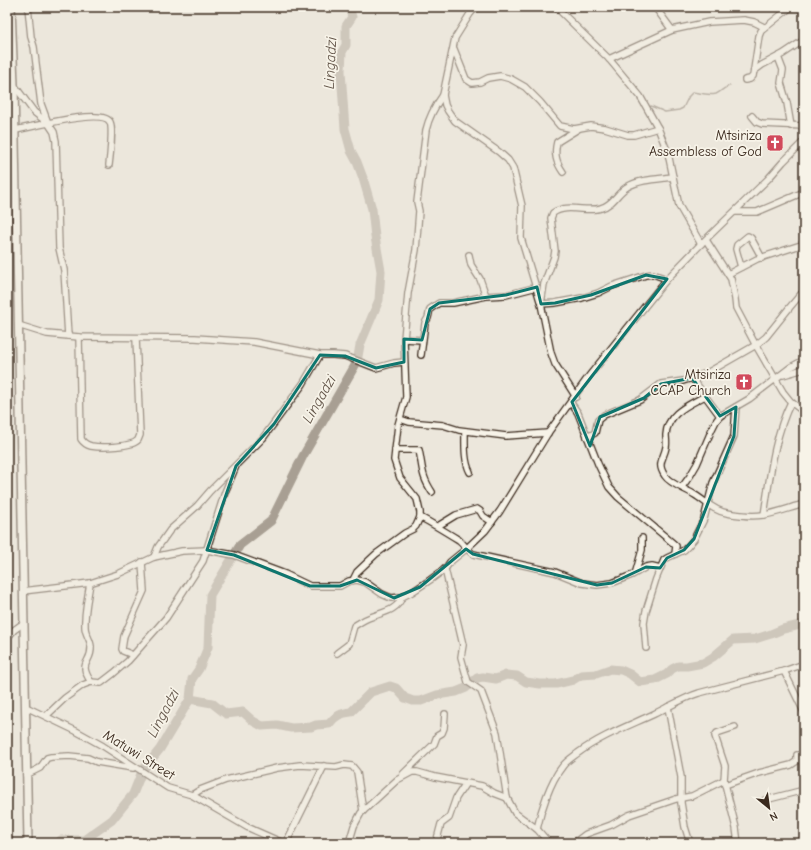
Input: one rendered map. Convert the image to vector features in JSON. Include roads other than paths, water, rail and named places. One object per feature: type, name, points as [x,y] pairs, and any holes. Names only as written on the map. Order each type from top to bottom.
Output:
[{"type":"main road","points":[[10,7],[15,130],[28,843]]},
{"type":"street","points":[[28,7],[40,99],[48,123],[54,132],[56,141],[59,248],[64,270],[68,336]]},
{"type":"street","points":[[353,580],[357,572],[376,554],[413,529],[420,517],[417,499],[400,478],[394,460],[400,420],[406,397],[404,339],[408,293],[416,250],[419,211],[417,202],[428,121],[443,94],[457,33],[476,7]]},
{"type":"street","points":[[556,7],[609,59],[640,96],[658,128],[668,153],[679,206],[728,274],[736,299],[736,308],[756,346],[777,378],[783,392],[791,402],[804,412]]},
{"type":"street","points":[[655,7],[672,30]]},
{"type":"street","points":[[745,80],[752,78],[759,36],[764,27],[791,7]]},
{"type":"street","points":[[609,59],[672,30],[709,22],[744,20],[754,22],[764,27]]},
{"type":"street","points":[[754,71],[804,40]]},
{"type":"street","points":[[454,47],[462,72],[466,79],[472,83],[500,76],[511,79],[525,87],[560,126],[579,129]]},
{"type":"street","points":[[778,57],[783,70],[782,83],[791,126]]},
{"type":"street","points":[[14,86],[34,112],[48,123]]},
{"type":"street","points":[[443,94],[445,105],[452,118],[499,152],[510,164],[517,182],[522,206],[521,238],[541,304],[553,359],[576,397]]},
{"type":"street","points":[[15,130],[58,120],[95,116],[108,118],[111,124],[109,165]]},
{"type":"street","points":[[752,116],[757,122],[762,124],[804,126]]},
{"type":"street","points":[[563,172],[556,159],[556,148],[558,142],[568,134],[591,126],[605,128],[628,135],[634,135],[658,128]]},
{"type":"street","points":[[23,591],[90,583],[118,574],[154,557],[182,551],[207,550],[234,555],[284,574],[310,586],[340,586],[353,580],[357,580],[365,582],[387,596],[394,598],[402,596],[420,587],[445,568],[492,522],[548,433],[576,397],[593,371],[667,279],[768,180],[804,141]]},
{"type":"street","points":[[541,304],[544,284],[554,257],[551,218],[553,213],[574,209],[601,209],[615,199],[628,186],[644,181],[673,177]]},
{"type":"street","points":[[735,212],[757,212],[804,192]]},
{"type":"street","points":[[741,267],[736,249],[737,245],[748,236],[752,238],[762,258]]},
{"type":"street","points":[[728,274],[762,258],[804,244]]},
{"type":"street","points":[[469,255],[471,266],[480,279],[486,296]]},
{"type":"street","points":[[541,304],[582,298],[646,275],[653,274],[667,279]]},
{"type":"street","points":[[421,355],[424,323],[432,308],[439,303],[453,303],[486,296],[506,295],[536,287]]},
{"type":"street","points":[[587,437],[595,432],[598,420],[604,415],[640,400],[661,384],[692,378],[707,373],[756,346],[766,337],[801,294],[804,293]]},
{"type":"street","points":[[18,325],[42,333],[80,337],[196,338],[254,342],[320,355],[345,356],[376,368],[404,362]]},
{"type":"street","points":[[80,337],[81,439],[83,442],[92,446],[132,444],[138,440],[140,435],[136,338]]},
{"type":"street","points":[[404,339],[422,340]]},
{"type":"street","points":[[154,557],[158,547],[170,530],[197,506],[263,438],[303,384],[320,355]]},
{"type":"street","points":[[682,487],[697,464],[716,421],[720,416],[760,391],[804,360]]},
{"type":"street","points":[[777,378],[804,369]]},
{"type":"street","points":[[692,378],[720,416]]},
{"type":"street","points":[[705,396],[683,408],[675,414],[670,422],[666,434],[666,448],[660,462],[661,469],[665,476],[670,481],[724,513],[746,516],[764,516],[804,504]]},
{"type":"street","points":[[764,516],[773,458],[784,417],[791,402]]},
{"type":"street","points":[[571,403],[578,413],[609,486],[618,497],[676,546],[675,554]]},
{"type":"street","points":[[646,648],[644,623],[660,568],[667,558],[684,550],[694,539],[704,519],[713,484],[734,436],[736,407]]},
{"type":"street","points":[[400,420],[443,425],[465,431],[506,436],[548,433]]},
{"type":"street","points":[[465,431],[466,451],[470,472]]},
{"type":"street","points":[[395,450],[419,450],[425,482],[432,492]]},
{"type":"street","points":[[46,716],[65,698],[83,685],[91,682],[97,684],[104,681],[128,661],[166,618],[178,597],[203,561],[225,492],[236,466]]},
{"type":"street","points":[[438,526],[456,515],[477,509],[483,516],[492,522]]},
{"type":"street","points":[[420,517],[438,526],[460,541],[466,549],[473,554],[555,572],[590,585],[605,585],[612,583],[632,575],[646,567],[652,566],[660,568]]},
{"type":"street","points":[[636,572],[642,550],[642,538]]},
{"type":"street","points":[[133,655],[123,651],[122,649],[124,636],[144,591],[142,562]]},
{"type":"street","points":[[445,568],[464,645],[461,656],[468,682],[481,691],[498,737],[507,798],[515,813],[537,829],[549,843]]},
{"type":"street","points":[[90,583],[85,628],[90,641],[91,652],[86,663],[85,670],[91,682]]},
{"type":"street","points":[[337,653],[349,644],[354,626],[366,619],[393,608],[397,605],[402,596]]},
{"type":"street","points":[[7,638],[17,627],[21,625],[24,626]]},
{"type":"street","points":[[537,829],[542,808],[562,766],[583,749],[608,734],[687,697],[784,672],[804,664]]},
{"type":"street","points":[[784,672],[804,712]]},
{"type":"street","name":"Matuwi Street","points":[[26,707],[103,746],[168,788],[192,795],[247,827],[283,843]]},
{"type":"street","points":[[668,707],[681,777],[681,799],[685,827],[690,843]]},
{"type":"street","points":[[349,843],[354,826],[363,811],[434,744],[437,736],[444,728],[445,714]]},
{"type":"street","points":[[736,727],[715,734],[715,738],[725,766],[725,782],[738,843]]},
{"type":"street","points":[[574,843],[586,834],[636,812],[692,796],[725,782],[791,765],[797,761],[796,755]]},
{"type":"street","points":[[26,775],[40,768],[47,758],[51,757],[69,756],[88,758],[103,763],[136,768]]},
{"type":"street","points":[[192,795],[200,790],[226,780],[269,770],[300,765],[336,767],[348,765],[355,768],[358,776],[358,788],[363,811]]},
{"type":"street","points":[[286,843],[324,766]]},
{"type":"street","points":[[397,780],[404,775],[417,772],[435,778],[485,787],[494,794],[507,798]]},
{"type":"street","points":[[436,843],[441,824],[449,818],[456,798],[466,783]]},
{"type":"street","points":[[765,800],[804,790]]},
{"type":"waterway","name":"Lingadzi","points":[[143,770],[160,749],[190,699],[192,679],[199,669],[208,647],[210,595],[240,545],[271,521],[303,456],[357,362],[360,345],[379,300],[381,271],[372,209],[363,178],[351,151],[345,129],[341,71],[342,52],[346,45],[346,26],[352,17],[349,7]]},
{"type":"waterway","points":[[648,108],[651,106],[665,112],[679,110],[683,108],[689,96],[693,92],[713,95],[730,86]]},
{"type":"waterway","points":[[638,100],[645,108]]},
{"type":"waterway","points":[[190,699],[212,703],[226,714],[243,712],[253,721],[262,726],[277,725],[291,728],[311,727],[329,724],[338,715],[351,712],[371,692],[390,686],[396,688],[405,698],[413,701],[421,701],[437,695],[456,692],[466,688],[477,678],[483,677],[496,679],[506,675],[517,676],[526,682],[556,684],[573,680],[581,675],[596,674],[610,669],[621,670],[630,674],[640,682],[655,680],[678,666],[703,663],[713,657],[733,640],[755,639],[783,629],[804,624]]},
{"type":"waterway","points":[[58,843],[61,840],[84,840],[112,820],[133,794],[141,774]]},
{"type":"place","name":"Mtsiriza Assembless of God","points":[[775,143]]},
{"type":"place","name":"Mtsiriza CCAP Church","points":[[744,382]]}]
